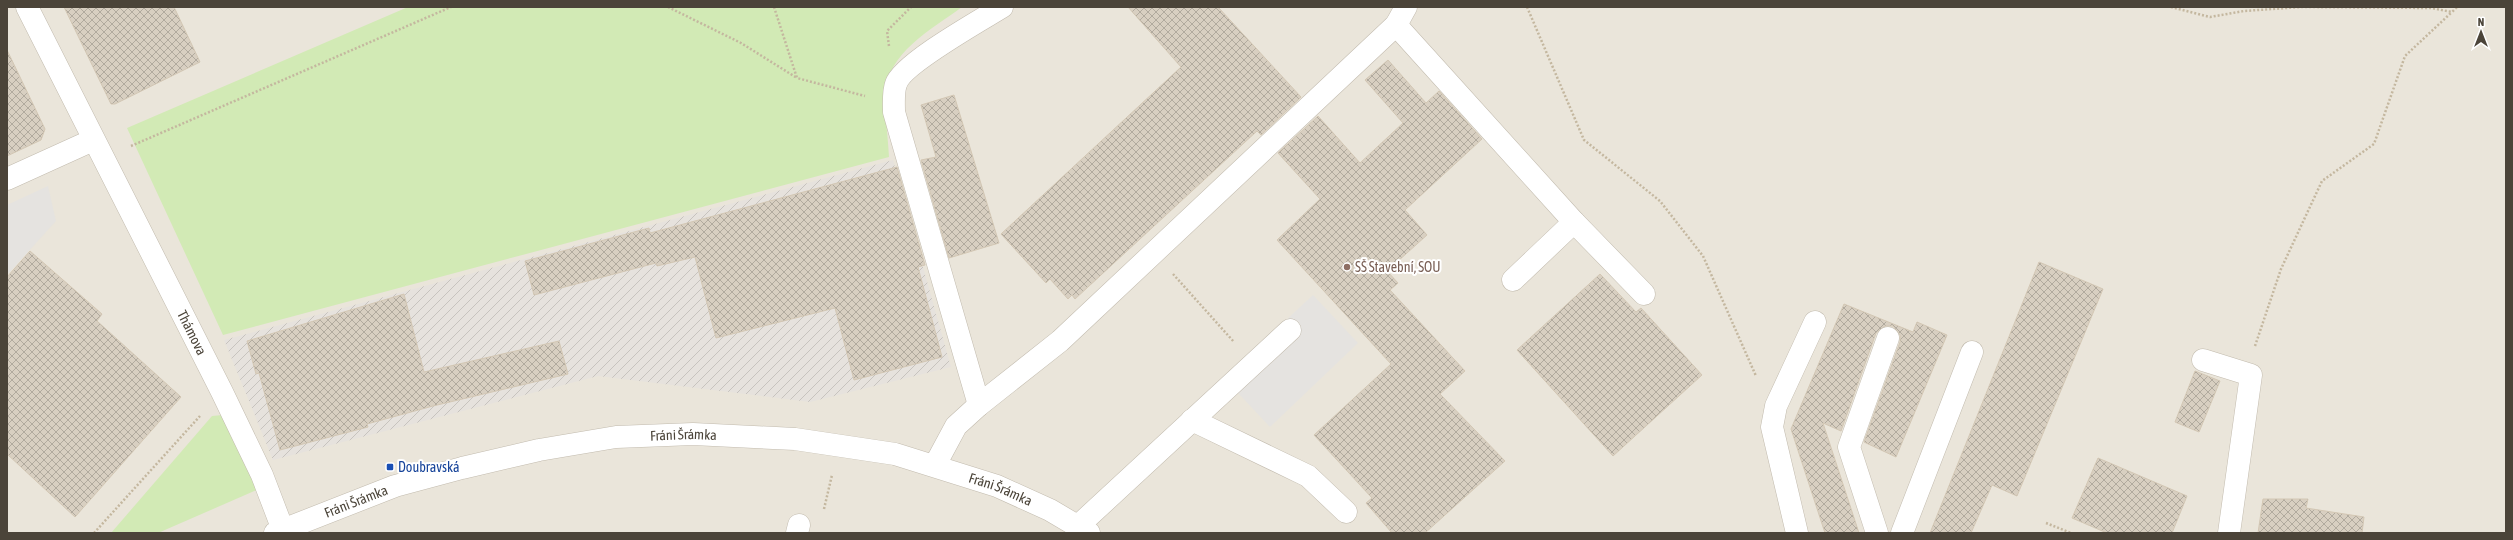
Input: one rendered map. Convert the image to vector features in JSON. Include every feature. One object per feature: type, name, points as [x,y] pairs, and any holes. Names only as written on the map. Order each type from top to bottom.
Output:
[{"type":"street","name":"Thámova","points":[[27,7],[222,392],[262,475],[279,531]]},
{"type":"street","points":[[979,405],[894,112],[894,97],[896,83],[913,64],[1002,7]]},
{"type":"street","points":[[935,465],[956,426],[979,405],[1060,341],[1401,16],[1574,222],[1644,294]]},
{"type":"street","points":[[7,179],[98,149]]},
{"type":"street","points":[[1513,280],[1574,222]]},
{"type":"street","points":[[1797,533],[1772,427],[1776,406],[1815,322]]},
{"type":"street","points":[[1083,530],[1192,420],[1290,330]]},
{"type":"street","points":[[1877,533],[1849,447],[1888,338]]},
{"type":"street","points":[[1902,533],[1972,352]]},
{"type":"street","points":[[2203,360],[2251,375],[2229,533]]},
{"type":"street","points":[[1192,420],[1308,476],[1346,512]]},
{"type":"street","name":"Fráni Šrámka","points":[[279,531],[395,486],[539,450],[616,437],[693,434],[795,439],[895,454],[935,465],[997,486],[1050,510],[1083,530]]},
{"type":"path","points":[[98,149],[451,7]]},
{"type":"path","points":[[668,7],[740,43],[796,78],[862,97],[878,92],[894,97]]},
{"type":"path","points":[[774,7],[796,78]]},
{"type":"path","points":[[1527,7],[1584,140],[1660,201],[1703,256],[1756,375],[1776,406]]},
{"type":"path","points":[[2171,7],[2210,17],[2244,11],[2301,7],[2431,8],[2452,12]]},
{"type":"path","points":[[2251,375],[2256,342],[2281,269],[2322,181],[2374,144],[2405,56],[2457,7]]},
{"type":"path","points":[[1153,252],[1253,363]]},
{"type":"path","points":[[94,533],[222,392]]},
{"type":"path","points":[[798,529],[819,531],[838,446]]},
{"type":"path","points":[[2046,523],[2071,533]]},
{"type":"shaded area","points":[[7,7],[2506,7],[2506,533],[7,533]]},
{"type":"shaded area","points":[[893,160],[951,367],[810,402],[598,376],[273,460],[224,340]]},
{"type":"shaded area","points":[[48,186],[56,221],[7,275],[7,205]]},
{"type":"shaded area","points":[[1313,295],[1358,343],[1270,427],[1224,378]]},
{"type":"green space","points":[[408,7],[962,7],[925,33],[902,55],[893,67],[887,81],[885,96],[889,157],[223,335],[127,128]]},
{"type":"green space","points":[[223,415],[259,489],[158,533],[111,533],[212,416]]},
{"type":"building","points":[[64,7],[174,7],[200,62],[115,104],[111,104]]},
{"type":"building","points":[[1128,7],[1218,7],[1301,97],[1261,135],[1257,131],[1075,299],[1072,295],[1068,299],[1050,279],[1046,283],[1001,234],[1181,67]]},
{"type":"building","points":[[7,50],[45,129],[41,140],[7,156]]},
{"type":"building","points":[[1388,60],[1426,103],[1439,91],[1482,139],[1405,210],[1427,235],[1387,271],[1398,283],[1390,290],[1465,371],[1440,394],[1505,461],[1425,533],[1392,533],[1366,503],[1372,498],[1314,435],[1391,364],[1277,240],[1320,199],[1278,153],[1318,116],[1360,163],[1403,123],[1365,80]]},
{"type":"building","points":[[954,95],[999,243],[949,258],[921,160],[936,157],[921,105]]},
{"type":"building","points":[[897,167],[925,265],[918,267],[942,357],[854,380],[835,308],[716,338],[695,257],[657,266],[656,263],[534,295],[525,261],[649,228],[650,233]]},
{"type":"building","points":[[30,251],[102,314],[97,321],[181,397],[75,517],[7,454],[7,277]]},
{"type":"building","points":[[2039,262],[2103,289],[2017,496],[1992,485],[1971,533],[1930,533]]},
{"type":"building","points":[[1600,274],[1636,312],[1641,308],[1702,375],[1613,456],[1517,350]]},
{"type":"building","points":[[404,294],[424,372],[559,341],[568,374],[433,406],[367,424],[368,427],[280,450],[259,373],[256,374],[247,341]]},
{"type":"building","points":[[1844,304],[1913,332],[1917,322],[1947,335],[1896,457],[1864,442],[1900,342],[1900,335],[1893,326],[1885,326],[1876,333],[1841,431],[1823,423],[1859,533],[1825,533],[1791,429]]},
{"type":"building","points":[[2195,371],[2220,381],[2199,432],[2175,422]]},
{"type":"building","points":[[2098,458],[2187,496],[2172,533],[2107,533],[2072,518]]},
{"type":"building","points":[[2263,499],[2308,499],[2306,508],[2364,517],[2362,533],[2258,533]]},
{"type":"place","name":"SŠ Stavební, SOU","points":[[1347,267]]},
{"type":"place","name":"Doubravská","points":[[390,467]]}]
